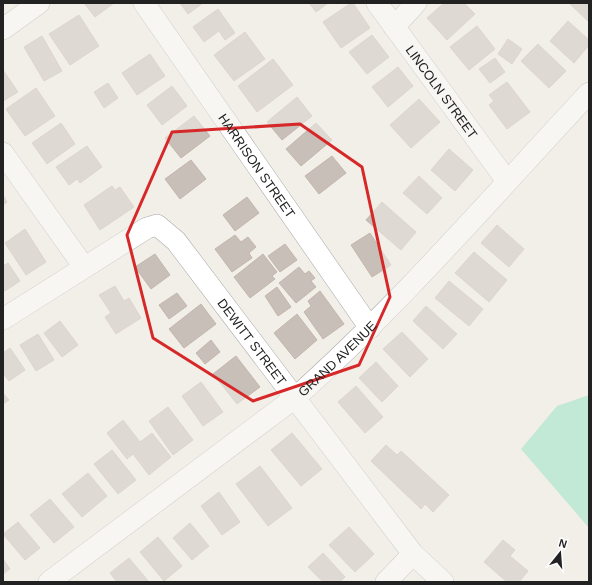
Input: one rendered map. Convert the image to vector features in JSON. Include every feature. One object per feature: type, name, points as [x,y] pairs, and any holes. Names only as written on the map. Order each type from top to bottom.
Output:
[{"type":"street","points":[[3,29],[39,3]]},
{"type":"street","name":"HARRISON STREET","points":[[144,3],[370,328]]},
{"type":"street","name":"LINCOLN STREET","points":[[377,3],[507,182]]},
{"type":"street","points":[[394,27],[416,3]]},
{"type":"street","name":"GRAND AVENUE","points":[[49,582],[296,397],[370,328],[589,94]]},
{"type":"street","points":[[3,153],[84,267],[3,318]]},
{"type":"street","name":"DEWITT STREET","points":[[84,267],[147,228],[157,225],[176,241],[296,397],[413,554],[443,582]]},
{"type":"street","points":[[386,582],[413,554]]},
{"type":"highlighted area","points":[[300,124],[362,167],[390,297],[359,365],[253,401],[153,338],[127,235],[172,132]]},
{"type":"green space","points":[[589,395],[589,528],[521,449],[557,406]]},
{"type":"building","points":[[84,3],[114,3],[95,17]]},
{"type":"building","points":[[180,3],[203,3],[188,14]]},
{"type":"building","points":[[309,3],[328,3],[316,12]]},
{"type":"building","points":[[353,3],[370,28],[341,48],[323,22]]},
{"type":"building","points":[[444,3],[464,3],[475,14],[447,40],[427,18]]},
{"type":"building","points":[[589,3],[589,22],[570,4]]},
{"type":"building","points":[[218,9],[235,33],[225,40],[219,31],[204,42],[193,27]]},
{"type":"building","points":[[79,15],[99,46],[70,65],[49,34]]},
{"type":"building","points":[[568,21],[589,40],[589,45],[574,63],[550,41]]},
{"type":"building","points":[[477,26],[495,49],[469,70],[450,47]]},
{"type":"building","points":[[245,32],[265,59],[234,81],[214,55]]},
{"type":"building","points":[[372,35],[389,57],[367,74],[349,52]]},
{"type":"building","points":[[42,36],[62,71],[44,81],[24,47]]},
{"type":"building","points":[[508,39],[522,49],[512,64],[498,54]]},
{"type":"building","points":[[538,44],[566,71],[549,88],[521,61]]},
{"type":"building","points":[[150,54],[165,76],[137,95],[122,73]]},
{"type":"building","points":[[495,58],[505,72],[490,83],[479,69]]},
{"type":"building","points":[[273,59],[293,85],[257,112],[238,86]]},
{"type":"building","points":[[398,67],[413,86],[388,107],[372,87]]},
{"type":"building","points":[[3,70],[18,92],[3,101]]},
{"type":"building","points":[[507,82],[530,112],[507,129],[489,105],[494,101],[489,95]]},
{"type":"building","points":[[108,83],[118,98],[104,108],[94,92]]},
{"type":"building","points":[[172,86],[187,106],[162,125],[147,105]]},
{"type":"building","points":[[36,88],[55,116],[25,136],[6,109]]},
{"type":"building","points":[[297,97],[312,116],[282,140],[267,122]]},
{"type":"building","points":[[419,99],[440,122],[411,148],[390,125]]},
{"type":"building","points":[[194,116],[210,136],[181,158],[165,138]]},
{"type":"building","points":[[61,123],[75,144],[47,164],[32,143]]},
{"type":"building","points":[[316,123],[332,140],[301,166],[286,149]]},
{"type":"building","points":[[87,146],[102,167],[80,183],[77,179],[69,185],[56,167]]},
{"type":"building","points":[[449,149],[473,170],[455,191],[431,170]]},
{"type":"building","points":[[332,156],[346,173],[319,194],[305,176]]},
{"type":"building","points":[[191,160],[206,179],[180,199],[165,179]]},
{"type":"building","points":[[419,176],[442,198],[427,214],[403,193]]},
{"type":"building","points":[[112,186],[115,190],[120,187],[134,207],[100,230],[84,205]]},
{"type":"building","points":[[3,195],[7,202],[3,205]]},
{"type":"building","points":[[247,197],[259,213],[235,231],[223,215]]},
{"type":"building","points":[[382,202],[416,232],[401,250],[366,220]]},
{"type":"building","points":[[497,225],[524,249],[509,267],[481,243]]},
{"type":"building","points":[[25,229],[46,262],[26,275],[5,243]]},
{"type":"building","points":[[370,233],[391,265],[372,277],[351,245]]},
{"type":"building","points":[[235,235],[241,242],[248,237],[256,247],[249,253],[252,258],[232,272],[215,249]]},
{"type":"building","points":[[285,244],[297,260],[280,272],[268,256]]},
{"type":"building","points":[[474,252],[507,280],[489,302],[455,273]]},
{"type":"building","points":[[155,254],[170,275],[151,289],[135,267]]},
{"type":"building","points":[[263,254],[277,272],[272,276],[275,279],[250,298],[234,277]]},
{"type":"building","points":[[8,263],[20,281],[5,291],[3,287],[3,266]]},
{"type":"building","points":[[299,267],[305,274],[309,271],[315,278],[311,281],[316,287],[296,303],[279,283]]},
{"type":"building","points":[[449,281],[483,309],[469,326],[435,298]]},
{"type":"building","points":[[115,286],[124,301],[129,298],[141,318],[116,334],[105,317],[111,313],[99,295]]},
{"type":"building","points":[[277,287],[291,307],[278,316],[265,296]]},
{"type":"building","points":[[320,291],[344,324],[323,339],[304,312],[311,306],[308,301]]},
{"type":"building","points":[[177,293],[187,306],[169,319],[159,305]]},
{"type":"building","points":[[201,304],[216,324],[184,348],[169,329]]},
{"type":"building","points":[[426,306],[457,334],[443,349],[413,321]]},
{"type":"building","points":[[297,314],[317,340],[295,359],[274,333]]},
{"type":"building","points":[[60,321],[78,345],[62,357],[44,333]]},
{"type":"building","points":[[402,332],[428,359],[410,377],[383,349]]},
{"type":"building","points":[[38,334],[54,360],[36,371],[20,345]]},
{"type":"building","points":[[211,340],[220,352],[205,364],[196,353]]},
{"type":"building","points":[[10,348],[25,370],[9,381],[3,373],[3,353]]},
{"type":"building","points":[[236,356],[260,387],[237,404],[213,374]]},
{"type":"building","points":[[376,362],[398,386],[382,402],[359,378]]},
{"type":"building","points":[[201,382],[223,412],[203,426],[182,396]]},
{"type":"building","points":[[356,386],[383,417],[365,433],[338,402]]},
{"type":"building","points":[[3,393],[9,400],[3,404]]},
{"type":"building","points":[[168,407],[193,440],[173,455],[149,421]]},
{"type":"building","points":[[123,420],[140,442],[152,433],[171,457],[149,475],[133,454],[127,459],[107,433]]},
{"type":"building","points":[[292,433],[322,469],[301,486],[271,450]]},
{"type":"building","points":[[386,445],[397,455],[401,451],[449,495],[433,512],[425,504],[421,509],[371,461]]},
{"type":"building","points":[[112,450],[136,480],[118,494],[94,464]]},
{"type":"building","points":[[260,466],[292,508],[268,526],[236,484]]},
{"type":"building","points":[[88,473],[107,496],[82,517],[62,494]]},
{"type":"building","points":[[219,492],[240,522],[222,535],[201,506]]},
{"type":"building","points":[[50,499],[74,527],[54,543],[30,515]]},
{"type":"building","points":[[18,522],[40,548],[25,560],[3,534]]},
{"type":"building","points":[[190,523],[209,546],[192,560],[173,538]]},
{"type":"building","points":[[349,527],[374,554],[355,572],[329,545]]},
{"type":"building","points":[[158,537],[182,566],[164,581],[140,552]]},
{"type":"building","points":[[503,540],[515,550],[510,556],[528,571],[519,582],[507,582],[484,562]]},
{"type":"building","points":[[323,553],[345,577],[340,582],[323,582],[308,567]]},
{"type":"building","points":[[129,558],[149,582],[117,582],[110,573]]},
{"type":"building","points":[[3,559],[10,569],[3,574]]}]
